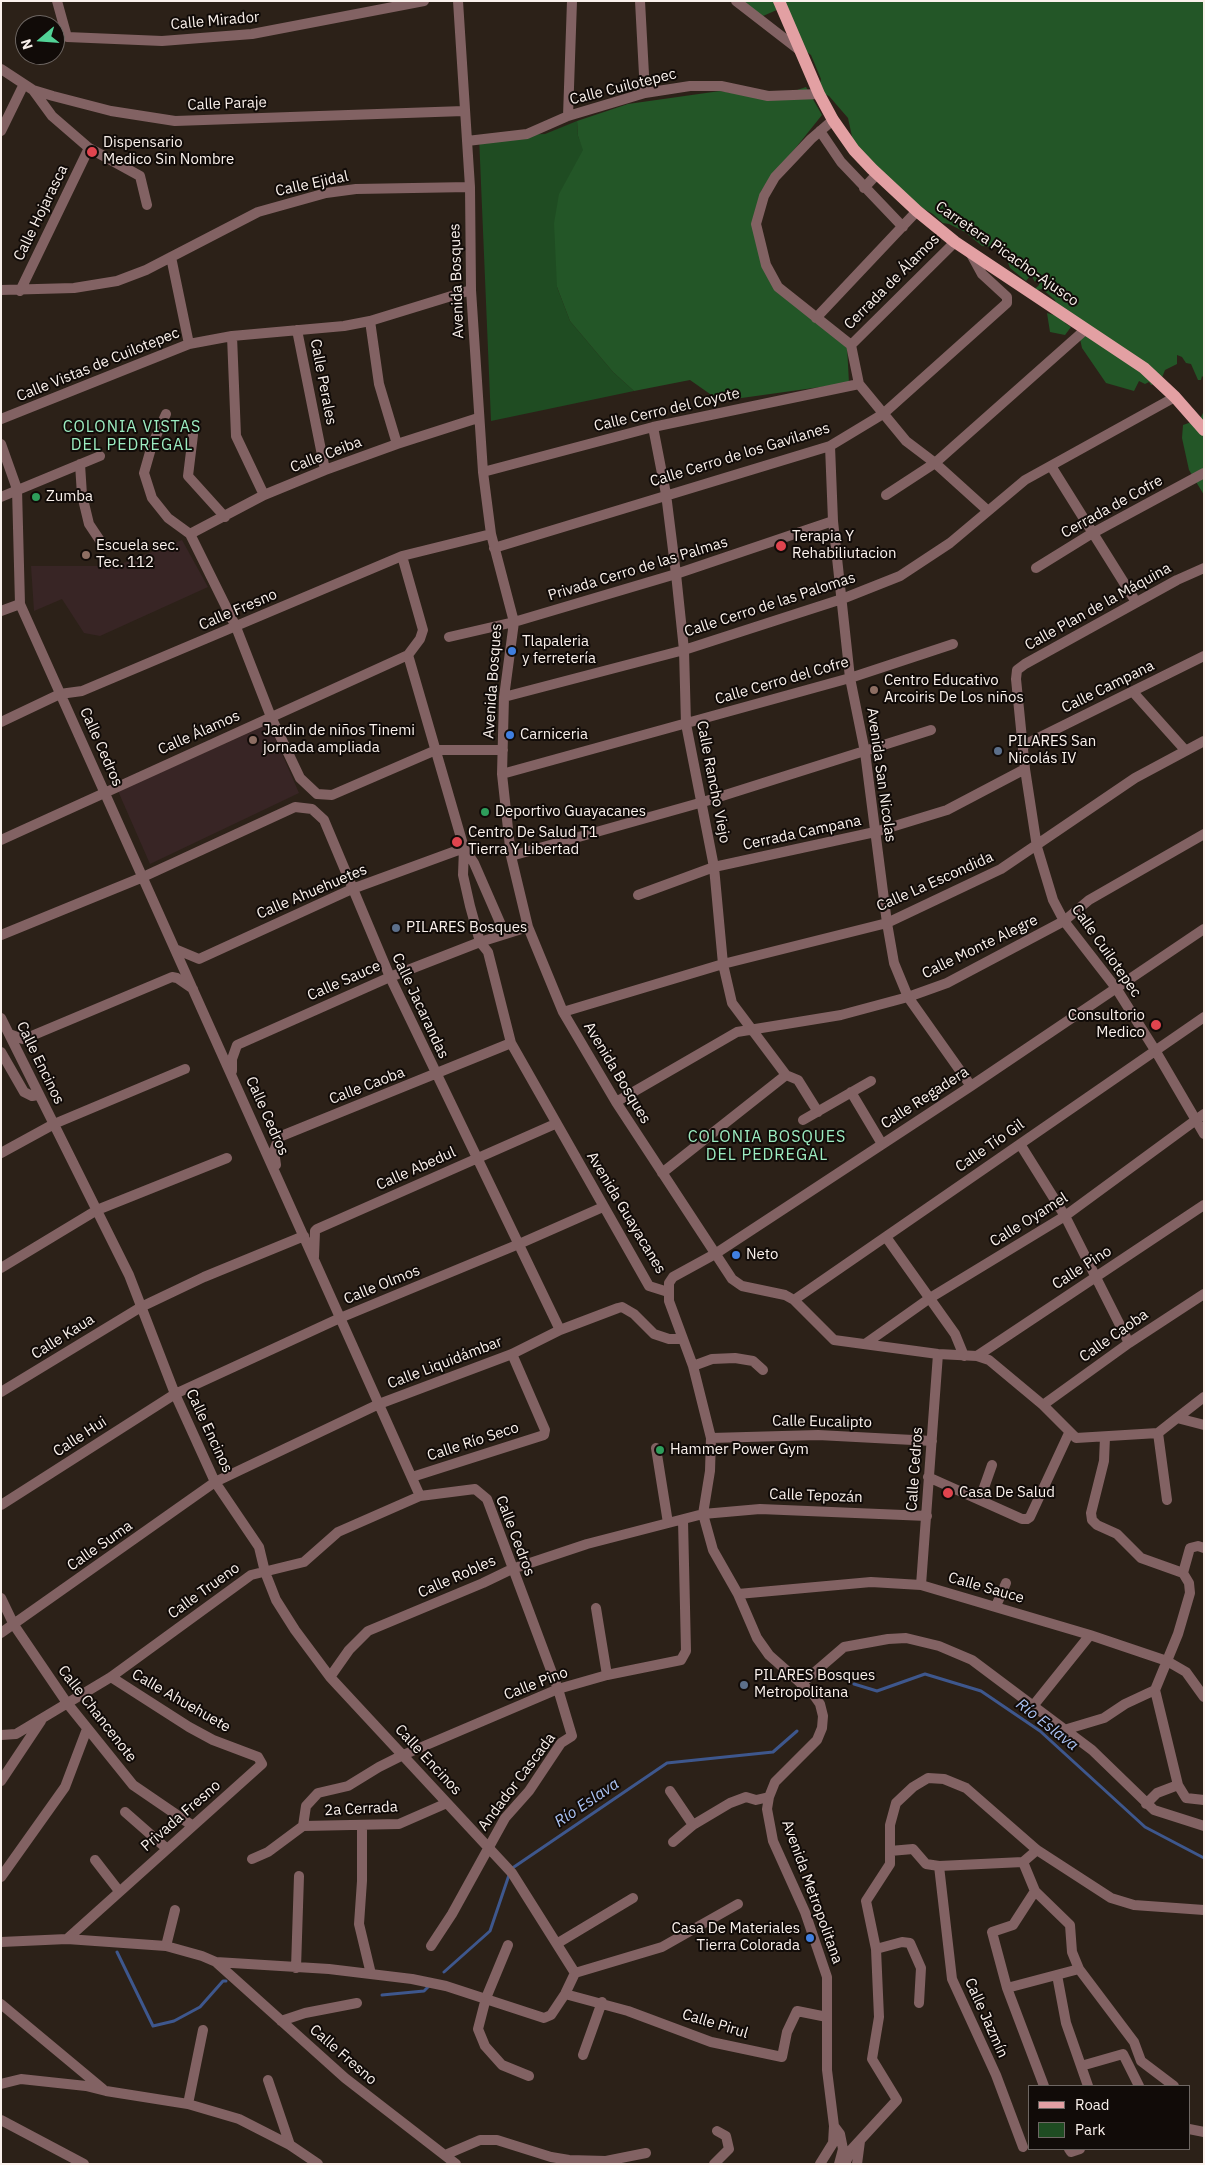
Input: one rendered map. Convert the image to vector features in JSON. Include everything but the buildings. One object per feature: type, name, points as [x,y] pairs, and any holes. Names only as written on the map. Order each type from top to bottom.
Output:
[{"type":"main road","name":"Carretera Picacho-Ajusco","points":[[779,1],[798,48],[833,120],[854,150],[877,174],[916,211],[955,242],[1144,368],[1175,396],[1204,430]]},
{"type":"street","name":"Calle Mirador","points":[[58,1],[67,37],[162,41],[252,34],[424,1]]},
{"type":"street","name":"Avenida Bosques","points":[[458,1],[470,187],[471,290],[478,418],[491,534],[514,622],[504,697],[502,774],[511,856],[528,927],[563,1012],[616,1102],[732,1279],[742,1286],[785,1295],[794,1300]]},
{"type":"street","points":[[568,116],[572,1]]},
{"type":"street","points":[[640,1],[645,94]]},
{"type":"street","points":[[736,1],[798,48]]},
{"type":"street","name":"Calle Paraje","points":[[1,69],[28,87],[111,111],[175,121],[464,111]]},
{"type":"street","name":"Calle Cuilotepec","points":[[467,141],[527,134],[568,116],[645,94],[690,86],[713,86],[768,96],[819,94]]},
{"type":"street","points":[[1,131],[28,87],[52,116],[89,148],[140,176],[147,204]]},
{"type":"street","points":[[833,120],[775,177],[764,196],[756,224],[766,265],[778,286],[851,344],[859,384],[906,441],[935,462],[987,510]]},
{"type":"street","points":[[820,131],[841,162],[902,226]]},
{"type":"street","name":"Calle Hojarasca","points":[[20,291],[89,148]]},
{"type":"street","points":[[841,162],[854,150]]},
{"type":"street","points":[[864,188],[877,174]]},
{"type":"street","name":"Calle Ejidal","points":[[1,290],[20,291],[93,286],[146,270],[258,212],[311,196],[356,189],[470,187]]},
{"type":"street","points":[[816,318],[916,211]]},
{"type":"street","name":"Cerrada de Álamos","points":[[851,344],[955,242]]},
{"type":"street","name":"Calle Cerro de los Gavilanes","points":[[494,548],[666,494],[830,446],[883,414],[1007,303],[1007,297],[982,274],[970,252]]},
{"type":"street","points":[[171,257],[189,344]]},
{"type":"street","name":"Calle Vistas de Cuilotepec","points":[[1,419],[189,344],[232,336],[344,326],[370,321],[471,290]]},
{"type":"street","points":[[370,321],[379,384],[397,444]]},
{"type":"street","points":[[886,495],[935,462],[1086,329]]},
{"type":"street","name":"Calle Perales","points":[[297,330],[325,470]]},
{"type":"street","points":[[232,336],[236,436],[264,495]]},
{"type":"street","name":"Calle Cerro del Coyote","points":[[483,472],[654,427],[859,384]]},
{"type":"street","name":"Calle Cerro de las Palomas","points":[[504,697],[684,650],[842,599],[900,576],[950,543],[1025,480],[1175,396]]},
{"type":"street","points":[[166,414],[152,445],[144,473],[152,498],[168,518],[190,534],[236,627],[271,717],[300,778],[317,794],[332,795],[436,750],[503,750]]},
{"type":"street","name":"Calle Ceiba","points":[[190,534],[264,495],[325,470],[478,418]]},
{"type":"street","name":"Calle Rancho Viejo","points":[[654,427],[666,494],[676,574],[684,650],[686,724],[703,802],[714,868],[723,964],[732,1003],[786,1075],[798,1080],[818,1112]]},
{"type":"street","points":[[193,435],[188,476],[225,517]]},
{"type":"street","name":"Calle Cedros","points":[[1,444],[18,489],[20,604],[420,1496],[475,1489],[487,1499],[558,1689],[572,1736]]},
{"type":"street","name":"Avenida San Nicolas","points":[[830,446],[833,522],[850,678],[865,752],[894,963],[908,997],[971,1086]]},
{"type":"street","points":[[1,497],[100,456]]},
{"type":"street","points":[[80,464],[81,487],[90,524],[103,545]]},
{"type":"street","points":[[1051,466],[1091,534],[1136,602]]},
{"type":"street","name":"Cerrada de Cofre","points":[[1036,568],[1091,534],[1204,473]]},
{"type":"street","name":"Privada Cerro de las Palmas","points":[[449,637],[514,622],[676,574],[833,522]]},
{"type":"street","name":"Calle Fresno","points":[[1,722],[60,694],[82,692],[402,556],[491,534]]},
{"type":"street","points":[[402,556],[423,630],[420,639],[408,654],[464,848],[474,863],[505,934]]},
{"type":"street","name":"Calle Plan de la Máquina","points":[[1016,679],[1017,670],[1025,664],[1136,602],[1204,568]]},
{"type":"street","points":[[1,611],[20,604]]},
{"type":"street","name":"Calle Cerro del Cofre","points":[[502,774],[850,678],[953,644]]},
{"type":"street","name":"Calle Álamos","points":[[1,840],[408,654]]},
{"type":"street","name":"Calle Campana","points":[[1024,744],[1204,656]]},
{"type":"street","name":"Calle Cuilotepec","points":[[1016,679],[1025,769],[1037,847],[1053,900],[1064,921],[1116,988],[1200,1116],[1204,1134]]},
{"type":"street","points":[[1133,692],[1185,750]]},
{"type":"street","points":[[511,856],[703,802],[931,730]]},
{"type":"street","name":"Calle La Escondida","points":[[563,1012],[723,964],[887,923],[1001,869],[1037,847],[1135,778],[1204,741]]},
{"type":"street","name":"Cerrada Campana","points":[[638,895],[714,868],[875,832],[947,810],[1025,769]]},
{"type":"street","name":"Calle Jacarandas","points":[[1,935],[143,877],[295,807],[312,809],[324,820],[390,977],[435,1075],[560,1330]]},
{"type":"street","name":"Calle Monte Alegre","points":[[616,1102],[737,1032],[750,1028],[840,1016],[908,997],[947,983],[1064,921],[1089,900],[1204,834]]},
{"type":"street","name":"Calle Ahuehuetes","points":[[175,949],[199,959],[352,889],[464,848]]},
{"type":"street","name":"Avenida Guayacanes","points":[[464,848],[464,876],[480,942],[488,952],[511,1044],[649,1286],[668,1292],[682,1339],[693,1366],[711,1438],[710,1470],[703,1514],[712,1550],[738,1594],[757,1638],[769,1655],[800,1684]]},
{"type":"street","name":"Calle Sauce","points":[[234,1079],[232,1059],[237,1045],[390,977],[480,942],[528,927]]},
{"type":"street","name":"Calle Regadera","points":[[668,1292],[669,1284],[673,1277],[715,1254],[971,1086],[1204,929]]},
{"type":"street","points":[[9,1034],[23,1039],[29,1038],[172,977],[177,978],[193,989]]},
{"type":"street","name":"Calle Tío Gil","points":[[794,1300],[1204,1017]]},
{"type":"street","name":"Calle Encinos","points":[[1,1018],[129,1275],[175,1394],[215,1482],[259,1548],[265,1572],[276,1600],[295,1630],[330,1677],[510,1871],[575,1973]]},
{"type":"street","name":"Calle Caoba","points":[[280,1183],[274,1151],[278,1137],[511,1044]]},
{"type":"street","points":[[1,1052],[24,1092],[32,1096],[38,1095]]},
{"type":"street","points":[[1,1153],[54,1124],[185,1069]]},
{"type":"street","points":[[662,1173],[786,1075]]},
{"type":"street","points":[[802,1120],[871,1081]]},
{"type":"street","points":[[851,1092],[882,1144]]},
{"type":"street","name":"Calle Oyamel","points":[[865,1344],[930,1298],[1065,1216],[1200,1116]]},
{"type":"street","name":"Calle Abedul","points":[[314,1259],[315,1232],[318,1229],[555,1124]]},
{"type":"street","points":[[1020,1144],[1065,1216],[1128,1342]]},
{"type":"street","points":[[1,1268],[97,1210],[227,1158]]},
{"type":"street","name":"Calle Pino","points":[[977,1356],[1204,1205]]},
{"type":"street","name":"Calle Olmos","points":[[175,1394],[340,1318],[603,1207]]},
{"type":"street","points":[[141,1306],[204,1276],[304,1236]]},
{"type":"street","points":[[886,1237],[955,1334],[964,1356]]},
{"type":"street","name":"Calle Caoba","points":[[1043,1405],[1128,1342],[1204,1294]]},
{"type":"street","points":[[794,1300],[834,1340],[938,1354],[977,1356],[989,1360],[1043,1405],[1076,1438],[1158,1432],[1204,1397]]},
{"type":"street","name":"Calle Kaua","points":[[1,1392],[141,1306]]},
{"type":"street","name":"Calle Liquidámbar","points":[[215,1482],[379,1404],[512,1354],[560,1330],[607,1311],[622,1308],[634,1314],[654,1334],[669,1339],[682,1339]]},
{"type":"street","name":"Calle Río Seco","points":[[412,1477],[544,1434],[545,1430],[512,1354]]},
{"type":"street","name":"Calle Cedros","points":[[920,1585],[927,1516],[928,1477],[938,1354]]},
{"type":"street","points":[[693,1366],[712,1360],[735,1358],[753,1362],[763,1370]]},
{"type":"street","name":"Calle Hui","points":[[1,1505],[175,1394]]},
{"type":"street","points":[[1176,1418],[1204,1425]]},
{"type":"street","points":[[1158,1432],[1167,1500]]},
{"type":"street","points":[[928,1477],[1022,1519],[1030,1517],[1069,1433]]},
{"type":"street","name":"Calle Eucalipto","points":[[711,1438],[839,1435],[932,1441]]},
{"type":"street","points":[[1105,1437],[1104,1461],[1091,1513],[1092,1520],[1097,1525],[1117,1534],[1141,1558],[1183,1573],[1189,1583],[1190,1593],[1155,1690],[1159,1715],[1178,1785],[1186,1798],[1204,1800]]},
{"type":"street","points":[[656,1448],[668,1523]]},
{"type":"street","points":[[980,1499],[992,1465]]},
{"type":"street","name":"Calle Suma","points":[[1,1633],[215,1482]]},
{"type":"street","name":"Calle Trueno","points":[[67,1703],[112,1677],[251,1575],[304,1562],[338,1532],[420,1496]]},
{"type":"street","name":"Calle Tepozán","points":[[703,1514],[760,1509],[927,1516]]},
{"type":"street","name":"Calle Robles","points":[[330,1677],[349,1650],[368,1631],[512,1569],[587,1544],[703,1514]]},
{"type":"street","name":"Calle Pino","points":[[303,1826],[306,1806],[318,1793],[348,1786],[379,1767],[558,1689],[607,1675],[681,1660],[685,1656],[686,1624],[683,1520]]},
{"type":"street","points":[[1183,1573],[1190,1548],[1198,1546],[1204,1548]]},
{"type":"street","name":"Calle Sauce","points":[[738,1594],[871,1582],[920,1585],[996,1606],[1167,1661],[1186,1672],[1204,1697]]},
{"type":"street","points":[[996,1606],[1006,1583]]},
{"type":"street","name":"Calle Chancenote","points":[[1,1598],[14,1625],[67,1703],[133,1785],[192,1826]]},
{"type":"street","points":[[596,1608],[607,1675]]},
{"type":"street","points":[[1033,1706],[1090,1635]]},
{"type":"street","points":[[673,1842],[693,1825],[720,1808],[743,1798],[756,1800],[769,1797],[776,1782],[818,1740],[822,1728],[820,1704],[800,1684],[844,1647],[888,1639],[906,1638],[939,1646],[972,1660],[1092,1750],[1154,1810],[1204,1826]]},
{"type":"street","name":"Calle Ahuehuete","points":[[112,1677],[189,1727],[213,1740],[258,1758],[262,1764]]},
{"type":"street","points":[[1064,1730],[1104,1718],[1125,1704],[1155,1690]]},
{"type":"street","points":[[1,1735],[16,1734],[67,1703]]},
{"type":"street","points":[[1,1781],[43,1718]]},
{"type":"street","points":[[1,1877],[65,1787],[87,1729]]},
{"type":"street","name":"Andador Cascada","points":[[431,1946],[452,1914],[487,1847],[505,1818],[529,1791],[561,1743],[572,1736]]},
{"type":"street","name":"Privada Fresno","points":[[67,1939],[166,1848],[262,1764]]},
{"type":"street","points":[[845,2164],[851,2150],[897,2100],[872,2059],[879,2017],[876,1949],[866,1901],[890,1864],[890,1825],[896,1803],[928,1778],[944,1779],[966,1788],[1037,1850],[1111,1898],[1134,1905],[1204,1910]]},
{"type":"street","points":[[1146,1804],[1158,1792],[1178,1785]]},
{"type":"street","points":[[670,1791],[693,1825]]},
{"type":"street","name":"Avenida Metropolitana","points":[[769,1797],[767,1809],[773,1841],[805,1912],[827,1977],[827,2070],[834,2126],[833,2143],[820,2164]]},
{"type":"street","name":"2a Cerrada","points":[[303,1826],[399,1824],[447,1803]]},
{"type":"street","points":[[125,1812],[166,1848]]},
{"type":"street","points":[[252,1860],[268,1852],[303,1826]]},
{"type":"street","points":[[362,1826],[362,1881],[358,1924],[371,1974]]},
{"type":"street","points":[[890,1851],[913,1849],[926,1864],[940,1866],[1023,1862],[1037,1850]]},
{"type":"street","points":[[95,1860],[119,1892]]},
{"type":"street","points":[[1023,1862],[1035,1891],[1067,1919],[1070,1925],[1072,1952],[1078,1969],[1134,2042],[1141,2061],[1173,2085]]},
{"type":"street","name":"Calle Jazmín","points":[[940,1866],[952,1979],[996,2075],[1023,2147]]},
{"type":"street","points":[[296,1968],[299,1876]]},
{"type":"street","points":[[1035,1891],[1013,1925],[992,1932],[1007,1988],[1044,2085]]},
{"type":"street","points":[[558,1944],[632,1898]]},
{"type":"street","points":[[1,1942],[67,1939],[166,1946],[216,1962],[412,1979],[486,1998],[544,2018],[550,2015],[566,1994],[575,1973],[662,1947],[738,1904]]},
{"type":"street","points":[[166,1946],[175,1910]]},
{"type":"street","points":[[876,1949],[902,1942],[910,1943],[921,1968],[919,2003]]},
{"type":"street","points":[[508,1945],[486,1998],[478,2030],[485,2046],[502,2065],[529,2076]]},
{"type":"street","name":"Calle Fresno","points":[[216,1962],[280,2021],[369,2098],[456,2164]]},
{"type":"street","points":[[1007,1988],[1078,1969]]},
{"type":"street","points":[[1057,1974],[1066,2023],[1088,2085]]},
{"type":"street","name":"Calle Pirul","points":[[566,1994],[602,2002],[711,2042],[782,2057],[787,2032],[797,2012],[827,2017]]},
{"type":"street","points":[[583,2055],[602,2002]]},
{"type":"street","points":[[280,2021],[305,2013],[357,2003]]},
{"type":"street","points":[[1,2004],[106,2091]]},
{"type":"street","points":[[188,2104],[203,2030]]},
{"type":"street","points":[[1081,2066],[1123,2054],[1139,2085]]},
{"type":"street","points":[[1130,2067],[1141,2061]]},
{"type":"street","points":[[1,2084],[21,2079],[86,2086],[188,2104],[239,2119],[290,2145],[318,2164]]},
{"type":"street","points":[[268,2080],[290,2145]]},
{"type":"street","points":[[1,2120],[84,2164]]},
{"type":"street","points":[[834,2126],[840,2134],[843,2149],[839,2164]]},
{"type":"street","points":[[1190,2128],[1204,2132]]},
{"type":"street","points":[[714,2164],[729,2149],[726,2136],[717,2131]]},
{"type":"street","points":[[445,2155],[480,2140],[497,2140],[551,2157],[569,2160],[606,2161],[646,2153]]},
{"type":"street","points":[[857,2164],[860,2141]]},
{"type":"shaded area","points":[[182,540],[208,587],[100,636],[84,633],[62,599],[34,611],[31,566],[116,566]]},
{"type":"shaded area","points":[[269,724],[299,793],[150,864],[118,791]]},
{"type":"green space","points":[[741,1],[1204,1],[1204,378],[1202,376],[1201,380],[1198,380],[1191,364],[1186,363],[1182,357],[1177,355],[1177,364],[1165,370],[1158,383],[1151,385],[1149,382],[1145,384],[1139,381],[1134,391],[1106,383],[1082,348],[1080,339],[1082,328],[1067,317],[1065,323],[1071,327],[1065,335],[1050,332],[1047,313],[1057,316],[1055,300],[1042,289],[1033,291],[1039,285],[1039,275],[1035,282],[1031,275],[1026,281],[1010,268],[1007,260],[1013,257],[1013,253],[1004,253],[994,247],[982,246],[965,232],[943,223],[933,214],[908,200],[853,141],[848,118],[829,96],[818,91],[821,79],[811,55],[801,48],[779,9],[763,16]]},
{"type":"green space","points":[[806,87],[822,115],[761,191],[753,229],[776,289],[847,346],[849,383],[720,401],[690,380],[634,391],[613,372],[570,321],[557,287],[554,223],[559,194],[583,150],[578,136],[577,121],[628,104],[720,91],[770,99]]},
{"type":"green space","points":[[577,121],[578,136],[584,150],[557,287],[570,321],[613,372],[634,391],[491,421],[479,136],[545,134]]},
{"type":"green space","points":[[1204,411],[1204,495],[1189,470],[1182,438],[1183,425],[1200,419]]},
{"type":"waterway","name":"Río Eslava","points":[[854,1684],[877,1691],[925,1674],[981,1691],[1040,1731],[1145,1827],[1204,1858]]},
{"type":"waterway","name":"Río Eslava","points":[[511,1869],[667,1763],[773,1752],[797,1731]]},
{"type":"waterway","name":"Río Eslava","points":[[444,1972],[490,1931],[509,1875]]},
{"type":"waterway","name":"Río Eslava","points":[[117,1952],[153,2026],[174,2021],[200,2007],[223,1981],[226,1981]]},
{"type":"waterway","name":"Río Eslava","points":[[382,1995],[424,1991],[429,1986]]},
{"type":"place","name":"Dispensario Medico Sin Nombre","points":[[92,152]]},
{"type":"place","name":"Zumba","points":[[36,497]]},
{"type":"place","name":"Terapia Y Rehabiliutacion","points":[[781,546]]},
{"type":"place","name":"Escuela sec. Tec. 112","points":[[86,555]]},
{"type":"place","name":"Tlapaleria y ferretería","points":[[512,651]]},
{"type":"place","name":"Centro Educativo Arcoiris De Los niños","points":[[874,690]]},
{"type":"place","name":"Carniceria","points":[[510,735]]},
{"type":"place","name":"Jardin de niños Tinemi jornada ampliada","points":[[253,740]]},
{"type":"place","name":"PILARES San Nicolás IV","points":[[998,751]]},
{"type":"place","name":"Deportivo Guayacanes","points":[[485,812]]},
{"type":"place","name":"Centro De Salud T1 Tierra Y Libertad","points":[[457,842]]},
{"type":"place","name":"PILARES Bosques","points":[[396,928]]},
{"type":"place","name":"Consultorio Medico","points":[[1156,1025]]},
{"type":"place","name":"Neto","points":[[736,1255]]},
{"type":"place","name":"Hammer Power Gym","points":[[660,1450]]},
{"type":"place","name":"Casa De Salud","points":[[948,1493]]},
{"type":"place","name":"PILARES Bosques Metropolitana","points":[[744,1685]]},
{"type":"place","name":"Casa De Materiales Tierra Colorada","points":[[810,1938]]},
{"type":"district","name":"COLONIA VISTAS DEL PEDREGAL","points":[[132,436]]},
{"type":"district","name":"COLONIA BOSQUES DEL PEDREGAL","points":[[767,1146]]}]
